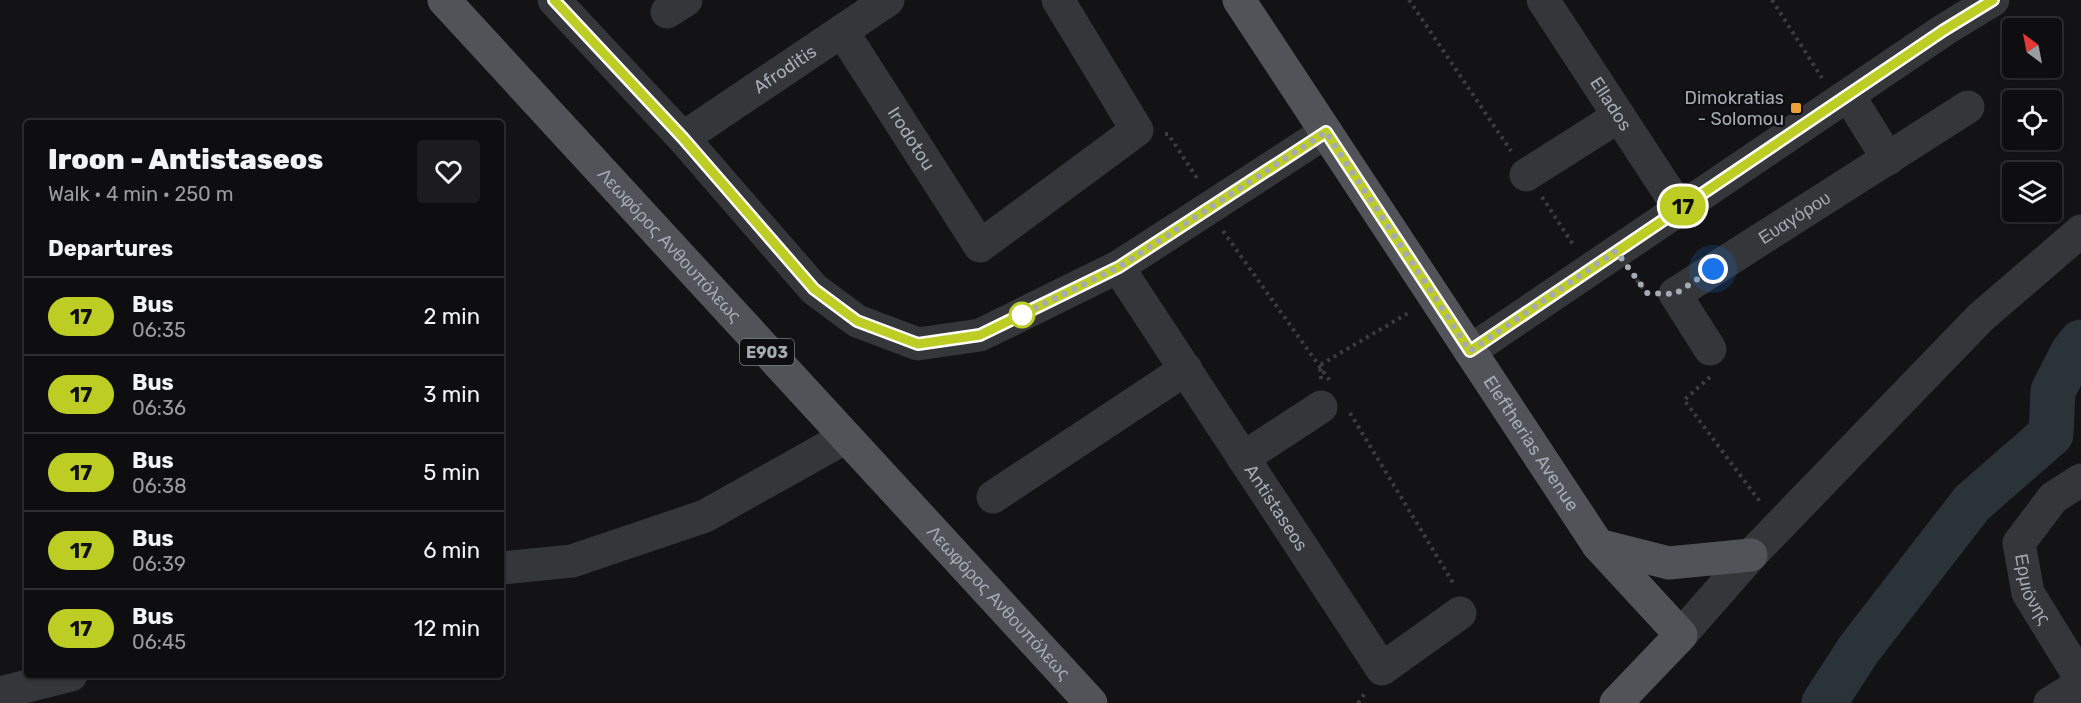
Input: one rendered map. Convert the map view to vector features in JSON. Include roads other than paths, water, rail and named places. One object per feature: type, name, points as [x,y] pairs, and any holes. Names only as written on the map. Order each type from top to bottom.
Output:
[{"type":"main road","name":"Λεωφόρος Ανθουπόλεως","points":[[444,0],[1090,703]]},
{"type":"main road","name":"Eleftherias Avenue","points":[[1239,0],[1598,545],[1681,635]]},
{"type":"main road","points":[[1598,545],[1669,563],[1751,555]]},
{"type":"main road","points":[[1616,703],[1681,635]]},
{"type":"street","points":[[554,0],[683,138],[814,289],[857,321],[918,344],[980,335],[1119,267],[1326,132]]},
{"type":"street","name":"Afroditis","points":[[683,138],[888,0]]},
{"type":"street","name":"Irodotou","points":[[842,31],[980,246],[1137,130],[1058,0]]},
{"type":"street","name":"Ellados","points":[[1543,0],[1679,208]]},
{"type":"street","points":[[1470,351],[1944,30],[1994,0]]},
{"type":"street","points":[[1843,100],[1888,159]]},
{"type":"street","name":"Ευαγόρου","points":[[1710,349],[1675,294],[1968,107]]},
{"type":"street","points":[[1526,175],[1619,116]]},
{"type":"street","points":[[1681,635],[1778,526],[1980,317],[2081,231]]},
{"type":"street","name":"Antistaseos","points":[[1119,267],[1382,669],[1460,613]]},
{"type":"street","points":[[993,497],[1186,369]]},
{"type":"street","points":[[1243,458],[1321,407]]},
{"type":"street","points":[[504,568],[572,561],[705,516],[846,437]]},
{"type":"street","name":"Ερμιόνης","points":[[2081,480],[2053,498],[2019,543],[2028,593],[2081,679]]},
{"type":"street","points":[[0,693],[59,678]]},
{"type":"street","points":[[2050,703],[2081,684]]},
{"type":"waterway","points":[[1824,703],[1859,649],[1972,503],[2051,434],[2053,391],[2073,352],[2081,342]]},
{"type":"place","name":"Dimokratias - Solomou","points":[[1796,108]]}]
